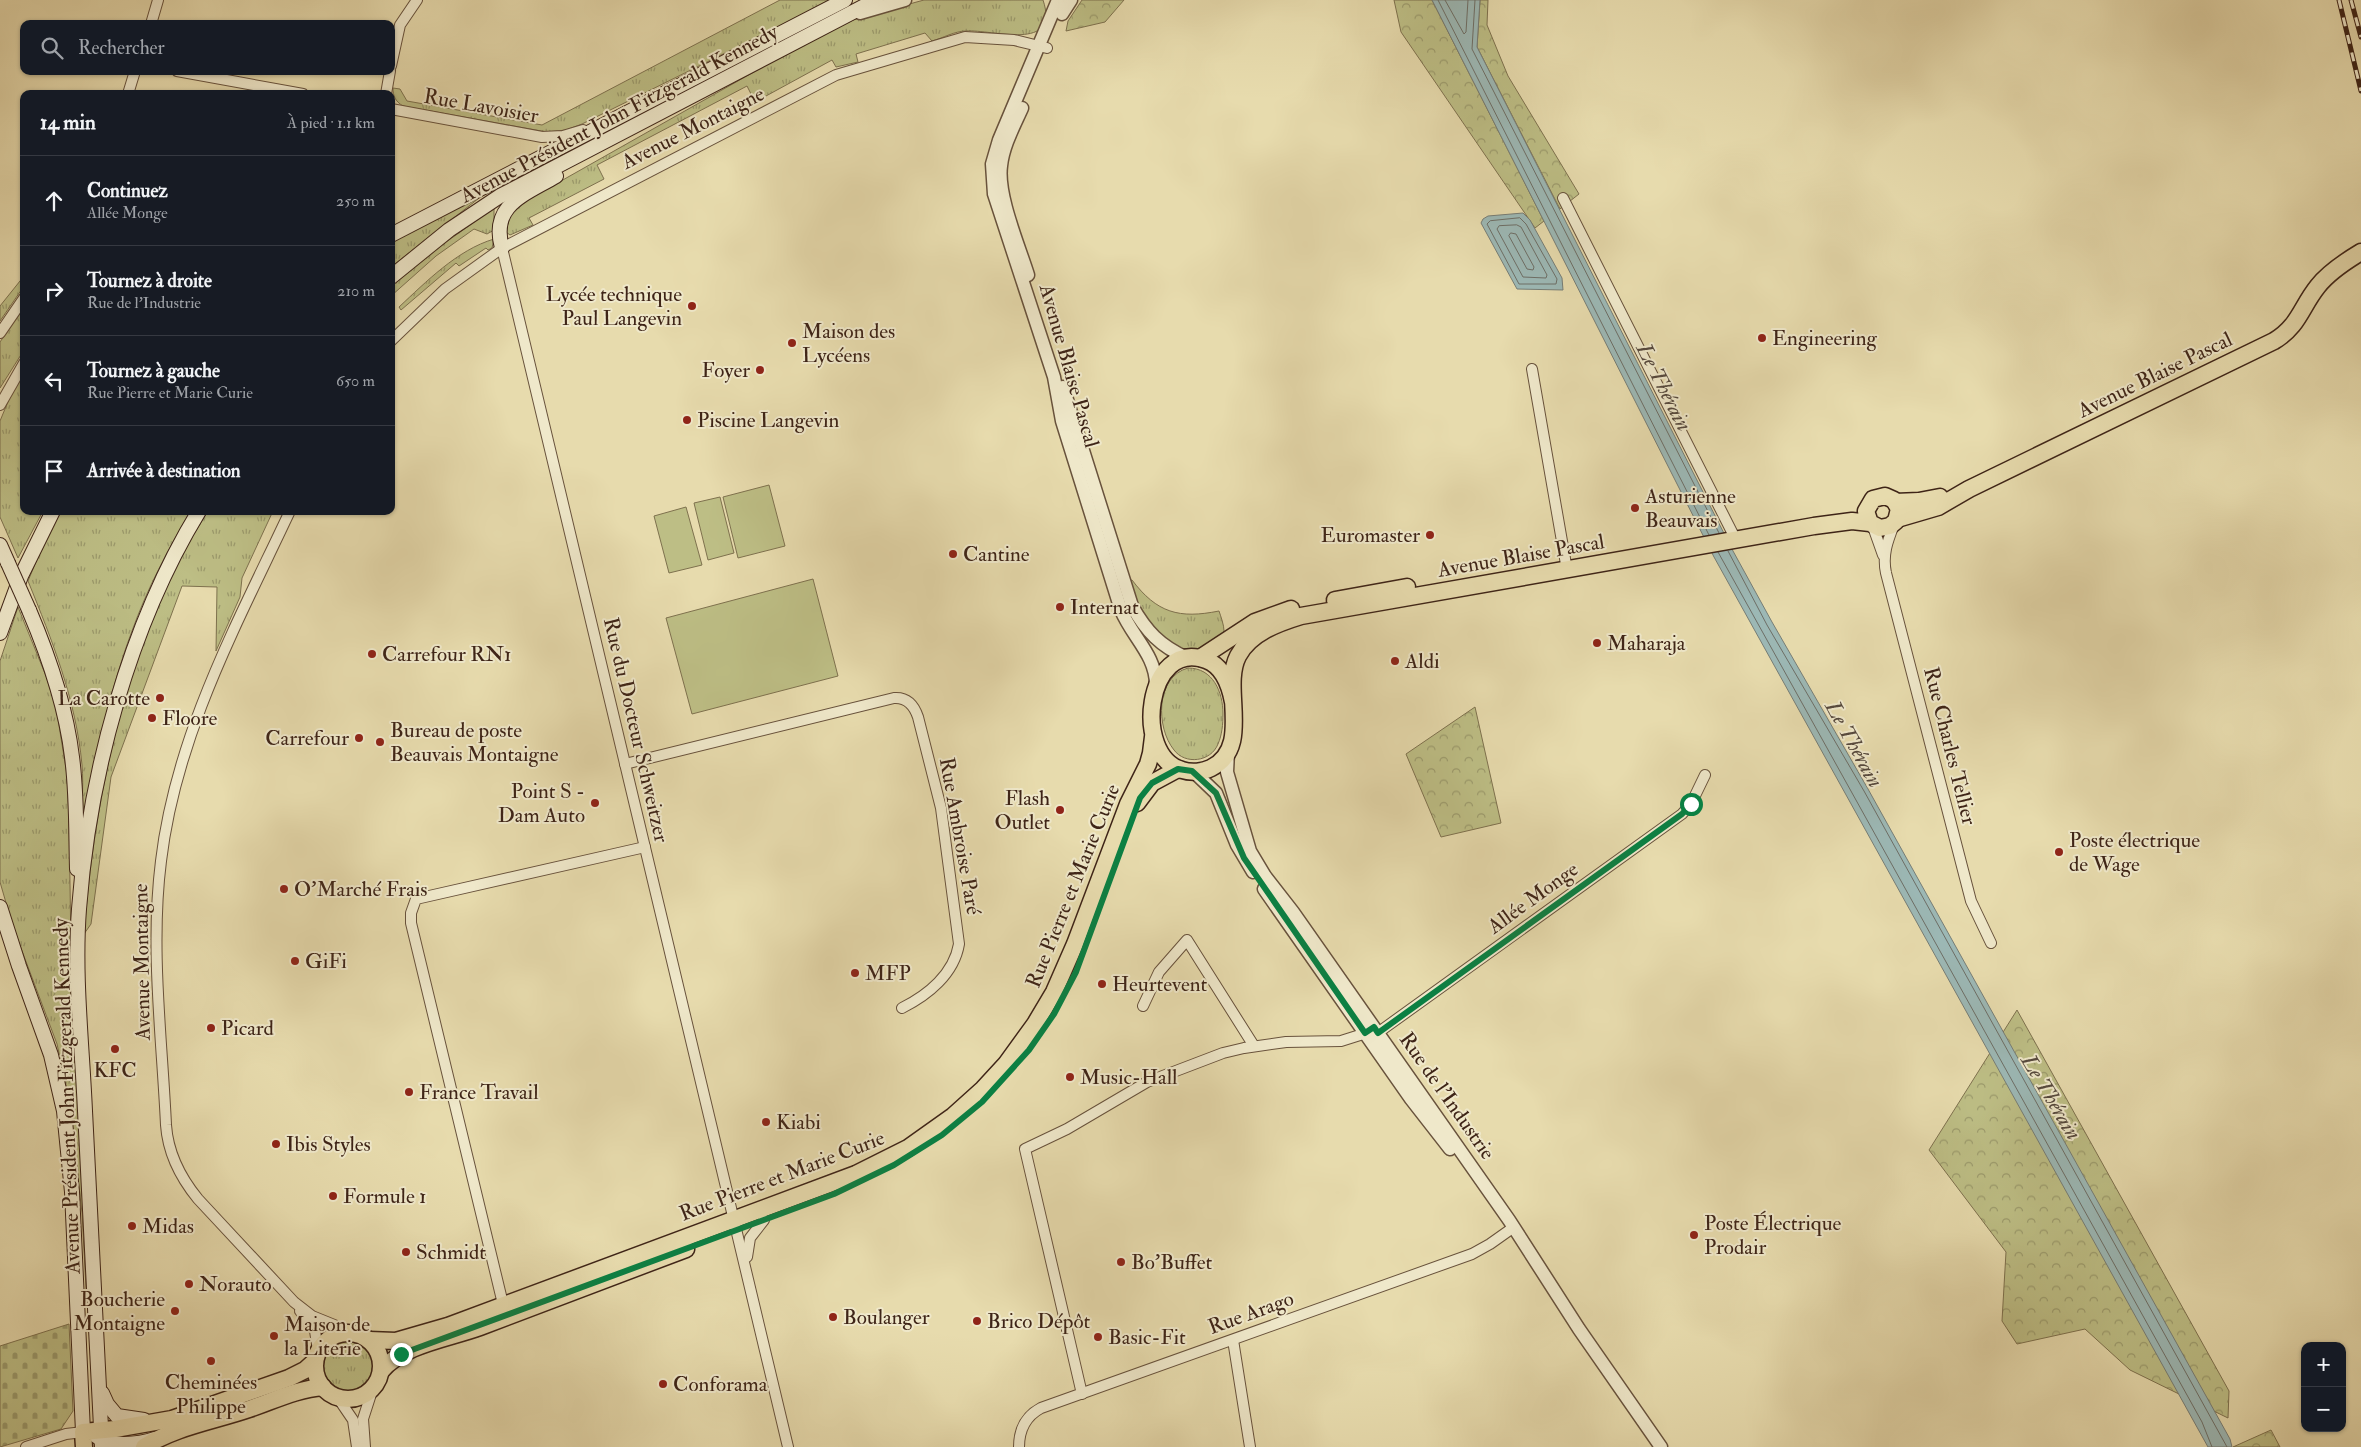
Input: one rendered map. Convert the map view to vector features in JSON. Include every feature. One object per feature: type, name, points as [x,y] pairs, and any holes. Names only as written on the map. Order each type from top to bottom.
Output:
[{"type":"main road","name":"Avenue Président John Fitzgerald Kennedy","points":[[395,274],[436,240],[479,209],[518,186],[876,0]]},
{"type":"main road","name":"Avenue Président John Fitzgerald Kennedy","points":[[395,233],[844,1]]},
{"type":"main road","points":[[502,248],[499,222],[511,204],[620,140],[653,116]]},
{"type":"main road","name":"Avenue Blaise Pascal","points":[[1732,535],[1836,523],[1871,524],[1884,528],[1896,521],[1932,510],[1969,489],[2280,338],[2298,321],[2319,284],[2361,252]]},
{"type":"main road","name":"Avenue Blaise Pascal","points":[[2335,270],[2361,260]]},
{"type":"main road","name":"Avenue Blaise Pascal","points":[[1185,770],[1168,762],[1160,752],[1153,730],[1152,708],[1156,686],[1168,668],[1193,658],[1248,626],[1274,614],[1346,598],[1697,542],[1850,510],[1868,504],[1880,496],[1889,497],[1895,502],[1932,499],[1969,489]]},
{"type":"main road","points":[[1895,502],[1899,511],[1896,521]]},
{"type":"main road","points":[[1868,504],[1867,515],[1871,524]]},
{"type":"main road","points":[[0,634],[21,576],[51,515]]},
{"type":"main road","name":"Avenue Président John Fitzgerald Kennedy","points":[[92,1436],[99,1382],[81,1025],[78,930],[82,879],[98,784],[123,683],[148,611],[178,548],[197,515]]},
{"type":"main road","points":[[0,545],[29,610],[59,693],[72,755],[75,793],[78,930]]},
{"type":"main road","name":"Avenue Blaise Pascal","points":[[1228,752],[1234,725],[1234,670],[1241,652],[1259,634],[1285,621],[1301,616],[1566,564]]},
{"type":"main road","name":"Avenue Blaise Pascal","points":[[1193,658],[1211,662],[1223,674],[1233,702]]},
{"type":"main road","name":"Rue Pierre et Marie Curie","points":[[362,1336],[405,1339],[508,1309],[735,1225],[856,1174],[899,1153],[953,1116],[998,1073],[1035,1024],[1065,970],[1128,804],[1150,759],[1153,730]]},
{"type":"main road","points":[[1185,770],[1213,767],[1228,752]]},
{"type":"main road","name":"Rue Pierre et Marie Curie","points":[[735,1225],[764,1220],[839,1192],[907,1158],[962,1120],[1004,1078],[1036,1041],[1070,985],[1096,923],[1140,798],[1152,783],[1185,770]]},
{"type":"main road","name":"Avenue Président John Fitzgerald Kennedy","points":[[0,907],[18,966],[46,1038],[59,1083],[68,1136],[72,1192],[81,1235],[92,1436]]},
{"type":"main road","points":[[0,926],[18,966]]},
{"type":"main road","name":"Rue Pierre et Marie Curie","points":[[381,1371],[401,1354],[461,1334],[508,1309]]},
{"type":"main road","points":[[92,1436],[182,1416],[293,1376],[316,1355],[325,1342],[333,1336],[344,1332],[362,1336],[380,1355],[381,1371],[373,1388],[357,1398],[338,1398],[322,1387],[316,1376],[316,1355]]},
{"type":"main road","points":[[99,1382],[107,1404],[114,1413],[122,1418],[147,1420],[182,1416]]},
{"type":"main road","points":[[92,1436],[112,1446],[128,1445],[166,1436],[304,1390],[322,1387]]},
{"type":"main road","points":[[144,1447],[166,1436]]},
{"type":"street","points":[[152,20],[158,0]]},
{"type":"street","points":[[395,48],[400,26],[417,0]]},
{"type":"street","points":[[828,25],[865,11],[905,0]]},
{"type":"street","name":"Avenue Blaise Pascal","points":[[1067,0],[1056,6],[1003,156],[1000,168],[1002,187],[1129,599],[1139,619],[1153,637],[1170,650],[1193,658]]},
{"type":"street","points":[[1056,6],[1071,0]]},
{"type":"street","name":"Avenue Montaigne","points":[[395,337],[445,289],[502,248],[841,73],[961,38],[1014,40],[1043,47]]},
{"type":"street","name":"Avenue Blaise Pascal","points":[[1043,47],[996,148],[992,164],[992,188],[1054,377],[1062,421],[1119,602],[1128,626],[1150,657],[1156,686]]},
{"type":"street","points":[[129,90],[134,75]]},
{"type":"street","points":[[199,75],[281,90]]},
{"type":"street","points":[[387,90],[389,75]]},
{"type":"street","name":"Rue Lavoisier","points":[[395,110],[548,137],[573,134],[622,116]]},
{"type":"street","points":[[1563,198],[1732,535]]},
{"type":"street","name":"Rue du Docteur Schweitzer","points":[[502,248],[749,1283]]},
{"type":"street","points":[[0,333],[20,304]]},
{"type":"street","points":[[1532,369],[1566,564]]},
{"type":"street","points":[[0,405],[20,370]]},
{"type":"street","name":"Avenue Montaigne","points":[[288,515],[216,670],[186,744],[173,793],[163,847],[156,941],[166,1125],[170,1152],[182,1177],[198,1199],[294,1302],[315,1331],[316,1355]]},
{"type":"street","name":"Rue Charles Tellier","points":[[1884,556],[1896,521]]},
{"type":"street","name":"Rue Charles Tellier","points":[[1871,524],[1884,556],[1886,573],[1970,901],[1991,943]]},
{"type":"street","name":"Rue Ambroise Paré","points":[[625,764],[894,698],[903,699],[911,704],[918,717],[941,808],[959,944],[954,961],[940,981],[926,995],[902,1008]]},
{"type":"street","name":"Rue de l'Industrie","points":[[1228,752],[1227,772],[1238,806],[1243,831],[1253,857],[1371,1033]]},
{"type":"street","name":"Rue de l'Industrie","points":[[1185,770],[1216,793],[1244,858],[1511,1229],[1550,1293],[1579,1329],[1661,1447]]},
{"type":"street","name":"Allée Monge","points":[[1082,1394],[1025,1149],[1067,1129],[1147,1082],[1223,1053],[1254,1046],[1286,1042],[1341,1041],[1371,1033],[1682,814],[1691,804],[1705,775]]},
{"type":"street","points":[[508,1309],[411,924],[413,907],[416,899],[645,847]]},
{"type":"street","points":[[1143,1006],[1162,967],[1187,940],[1254,1046]]},
{"type":"street","points":[[764,1220],[753,1232],[747,1246],[749,1283],[788,1447]]},
{"type":"street","name":"Rue Arago","points":[[1019,1447],[1022,1427],[1031,1414],[1041,1408],[1472,1254],[1511,1229]]},
{"type":"street","name":"Avenue Montaigne","points":[[294,1302],[312,1316],[362,1336]]},
{"type":"street","points":[[1233,1340],[1250,1447]]},
{"type":"street","points":[[365,1447],[363,1419],[373,1388]]},
{"type":"street","points":[[338,1398],[353,1420],[357,1447]]},
{"type":"street","points":[[26,1447],[66,1434],[92,1436]]},
{"type":"green space","points":[[780,0],[832,0],[582,124],[566,130],[547,132],[403,106],[396,100],[393,88],[400,89],[407,101],[542,125]]},
{"type":"green space","points":[[924,0],[1043,0],[1046,16],[1042,27],[1033,33],[1021,35],[962,31],[932,41],[925,33],[856,54],[858,62],[836,67],[832,60],[755,102],[747,86],[597,165],[604,179],[529,218],[533,225],[510,235],[506,232],[508,216],[515,207],[821,34],[858,18]]},
{"type":"green space","points":[[1082,0],[1124,0],[1105,22],[1066,31],[1068,21]]},
{"type":"green space","points":[[1394,0],[1432,0],[1544,221],[1535,228],[1401,32]]},
{"type":"green space","points":[[1480,0],[1488,0],[1487,25],[1508,76],[1579,194],[1560,209],[1477,47]]},
{"type":"green space","points":[[483,195],[395,264],[395,240]]},
{"type":"green space","points":[[494,208],[494,230],[487,234],[474,229],[436,256],[395,292],[395,283],[432,252]]},
{"type":"green space","points":[[494,239],[492,248],[488,250],[486,248],[459,266],[456,263],[401,310],[399,307],[443,268],[467,251]]},
{"type":"green space","points":[[20,281],[20,292],[0,321],[0,306]]},
{"type":"green space","points":[[20,313],[20,356],[0,388],[0,342]]},
{"type":"green space","points":[[20,380],[20,515],[41,515],[18,558],[0,517],[0,421],[12,392]]},
{"type":"green space","points":[[769,485],[785,546],[738,558],[723,497]]},
{"type":"green space","points":[[720,497],[734,553],[708,560],[694,503]]},
{"type":"green space","points":[[686,507],[702,565],[669,573],[654,516]]},
{"type":"green space","points":[[59,515],[189,515],[151,585],[123,656],[102,733],[81,838],[83,774],[79,741],[62,671],[28,581],[48,533]]},
{"type":"green space","points":[[206,515],[271,515],[242,578],[240,597],[216,651],[217,587],[182,586],[111,777],[91,924],[84,934],[94,839],[113,742],[141,648],[182,554]]},
{"type":"green space","points":[[813,579],[838,676],[692,714],[666,618]]},
{"type":"green space","points":[[1132,580],[1151,600],[1170,611],[1192,614],[1219,611],[1224,626],[1223,635],[1207,646],[1200,648],[1185,649],[1171,645],[1152,629],[1143,616],[1127,581]]},
{"type":"green space","points":[[18,607],[46,676],[56,707],[67,775],[72,1014],[77,1065],[89,1289],[86,1289],[82,1213],[69,1100],[63,1071],[57,1044],[13,927],[0,882],[0,661]]},
{"type":"green space","points":[[1188,668],[1197,669],[1210,677],[1219,690],[1223,706],[1222,726],[1218,744],[1210,755],[1197,759],[1185,758],[1174,750],[1168,741],[1162,717],[1164,692],[1169,682],[1177,673]]},
{"type":"green space","points":[[1475,707],[1501,823],[1441,837],[1406,754]]},
{"type":"green space","points":[[2017,1010],[2229,1391],[2228,1418],[2130,1370],[2085,1329],[2017,1344],[2002,1321],[2006,1252],[1929,1150]]},
{"type":"green space","points":[[69,1324],[73,1411],[61,1429],[0,1447],[0,1346]]},
{"type":"green space","points":[[343,1339],[353,1339],[363,1343],[371,1351],[375,1366],[371,1381],[363,1389],[353,1393],[343,1393],[333,1389],[325,1381],[321,1371],[321,1361],[325,1351],[333,1343]]},
{"type":"green space","points":[[2271,1430],[2280,1447],[2233,1447]]},
{"type":"water","points":[[1432,0],[1480,0],[1477,47],[1733,551],[1868,789],[2230,1439],[2232,1447],[2208,1447],[1714,557]]},
{"type":"water","points":[[1523,213],[1530,220],[1562,278],[1563,290],[1517,289],[1481,223],[1488,216]]},
{"type":"railway","points":[[2339,0],[2361,91]]},
{"type":"railway","points":[[2351,0],[2361,37]]},
{"type":"place","name":"Lycée technique Paul Langevin","points":[[692,306]]},
{"type":"place","name":"Engineering","points":[[1762,338]]},
{"type":"place","name":"Maison des Lycéens","points":[[792,343]]},
{"type":"place","name":"Foyer","points":[[760,370]]},
{"type":"place","name":"Piscine Langevin","points":[[687,420]]},
{"type":"place","name":"Asturienne Beauvais","points":[[1635,508]]},
{"type":"place","name":"Euromaster","points":[[1430,535]]},
{"type":"place","name":"Cantine","points":[[953,554]]},
{"type":"place","name":"Internat","points":[[1060,607]]},
{"type":"place","name":"Maharaja","points":[[1597,643]]},
{"type":"place","name":"Carrefour RN1","points":[[372,654]]},
{"type":"place","name":"Aldi","points":[[1395,661]]},
{"type":"place","name":"La Carotte","points":[[160,698]]},
{"type":"place","name":"Floore","points":[[152,718]]},
{"type":"place","name":"Carrefour","points":[[359,738]]},
{"type":"place","name":"Bureau de poste Beauvais Montaigne","points":[[380,742]]},
{"type":"place","name":"Point S - Dam Auto","points":[[595,803]]},
{"type":"place","name":"Flash Outlet","points":[[1060,810]]},
{"type":"place","name":"Poste électrique de Wage","points":[[2059,852]]},
{"type":"place","name":"O'Marché Frais","points":[[284,889]]},
{"type":"place","name":"GiFi","points":[[295,961]]},
{"type":"place","name":"MFP","points":[[855,973]]},
{"type":"place","name":"Heurtevent","points":[[1102,984]]},
{"type":"place","name":"Picard","points":[[211,1028]]},
{"type":"place","name":"KFC","points":[[115,1049]]},
{"type":"place","name":"Music-Hall","points":[[1070,1077]]},
{"type":"place","name":"France Travail","points":[[409,1092]]},
{"type":"place","name":"Kiabi","points":[[766,1122]]},
{"type":"place","name":"Ibis Styles","points":[[276,1144]]},
{"type":"place","name":"Formule 1","points":[[333,1196]]},
{"type":"place","name":"Midas","points":[[132,1226]]},
{"type":"place","name":"Poste Électrique Prodair","points":[[1694,1235]]},
{"type":"place","name":"Schmidt","points":[[406,1252]]},
{"type":"place","name":"Bo'Buffet","points":[[1121,1262]]},
{"type":"place","name":"Norauto","points":[[189,1284]]},
{"type":"place","name":"Boucherie Montaigne","points":[[175,1311]]},
{"type":"place","name":"Boulanger","points":[[833,1317]]},
{"type":"place","name":"Brico Dépôt","points":[[977,1321]]},
{"type":"place","name":"Maison de la Literie","points":[[274,1336]]},
{"type":"place","name":"Basic-Fit","points":[[1098,1337]]},
{"type":"place","name":"Cheminées Philippe","points":[[211,1361]]},
{"type":"place","name":"Conforama","points":[[663,1384]]},
{"type":"route","points":[[401,1354],[475,1329],[834,1194],[894,1165],[920,1150],[962,1120],[982,1102],[1029,1050],[1054,1014],[1070,985],[1090,937],[1127,837],[1137,804],[1143,793],[1152,783],[1178,769],[1192,771],[1216,793],[1234,839],[1256,878],[1365,1033],[1374,1027],[1378,1033],[1682,814],[1691,804]]},
{"type":"water label","name":"Le Thérain","points":[[1664,387]]},
{"type":"water label","name":"Le Thérain","points":[[1854,744]]},
{"type":"water label","name":"Le Thérain","points":[[2051,1097]]}]
